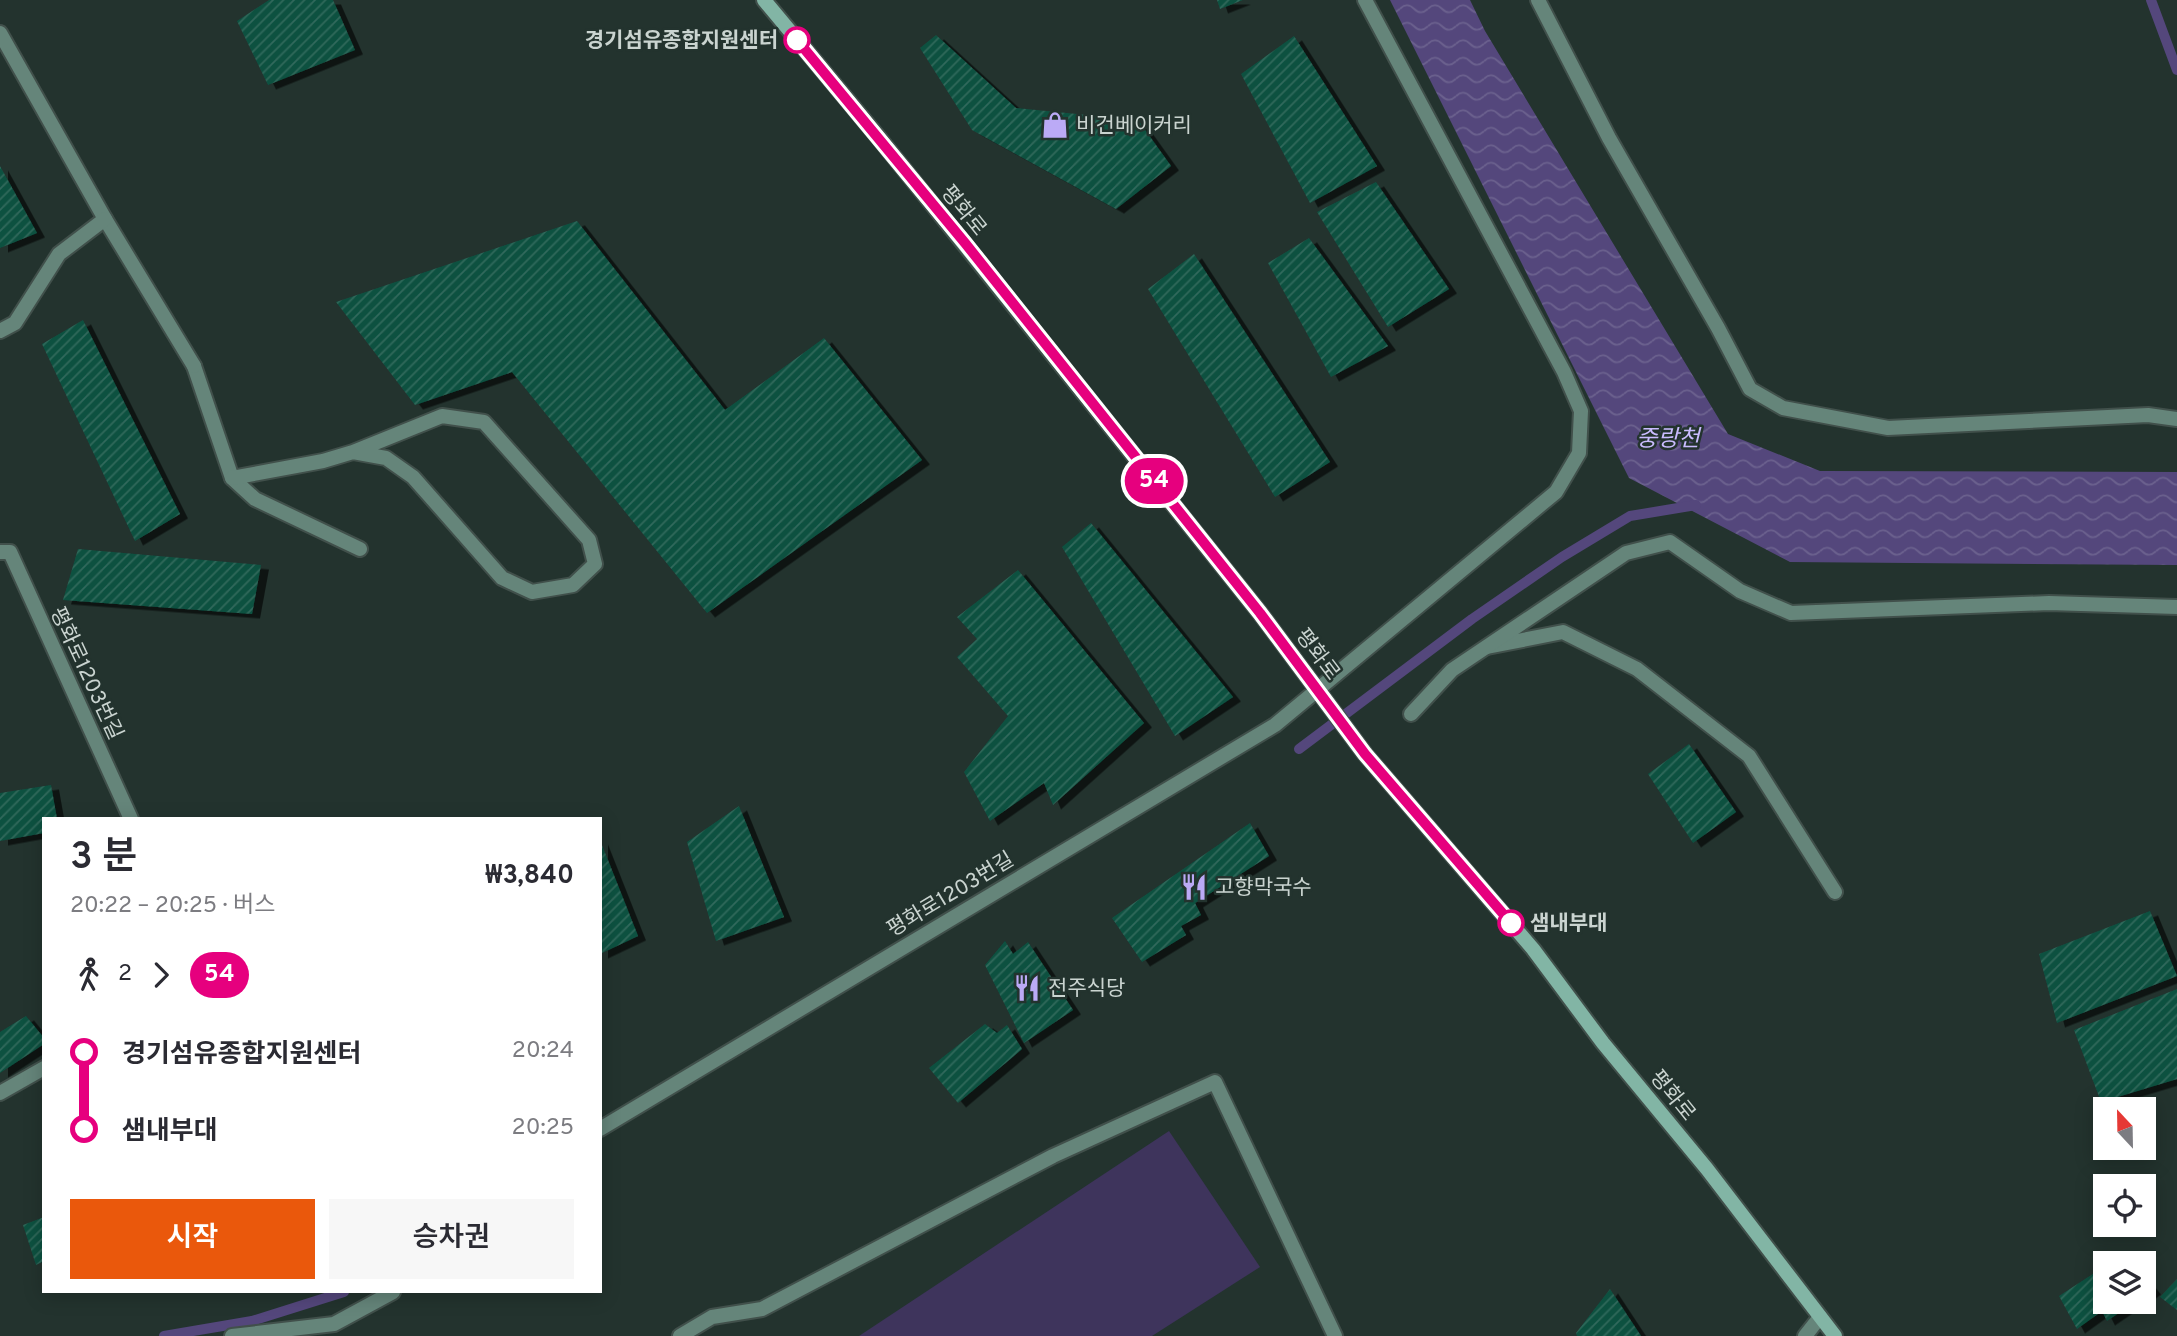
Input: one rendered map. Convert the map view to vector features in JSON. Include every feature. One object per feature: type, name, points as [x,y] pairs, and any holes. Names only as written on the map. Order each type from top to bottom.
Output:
[{"type":"main road","name":"평화로","points":[[764,0],[965,243],[1319,690],[1365,754],[1533,949],[1835,1336]]},
{"type":"street","name":"평화로1203번길","points":[[602,1128],[1275,725],[1556,492],[1579,453],[1581,411],[1564,372],[1366,0]]},
{"type":"street","points":[[1538,0],[1609,138],[1750,389],[1783,408],[1888,428],[2148,415],[2177,419]]},
{"type":"street","points":[[0,33],[105,219],[194,366],[232,478],[255,499],[360,549]]},
{"type":"street","points":[[0,331],[15,323],[59,254],[105,219]]},
{"type":"street","points":[[232,478],[323,461],[353,452],[442,416],[484,422],[589,540],[596,564],[573,584],[533,592],[512,583],[502,578],[413,477],[386,458],[353,452]]},
{"type":"street","points":[[1411,715],[1452,670],[1626,553],[1670,542],[1740,592],[1791,613],[2049,603],[2177,607]]},
{"type":"street","name":"평화로1203번길","points":[[0,552],[10,552],[130,817]]},
{"type":"street","points":[[1487,647],[1563,632],[1637,669],[1749,756],[1835,891]]},
{"type":"street","points":[[0,1093],[42,1069]]},
{"type":"street","points":[[680,1336],[712,1317],[762,1309],[1053,1156],[1214,1082],[1335,1336]]},
{"type":"street","points":[[232,1336],[334,1324],[391,1293]]},
{"type":"street","points":[[1805,1336],[1820,1317]]},
{"type":"shaded area","points":[[1169,1131],[1260,1267],[1152,1336],[859,1336]]},
{"type":"water","name":"중랑천","points":[[1390,0],[1470,0],[1485,31],[1728,434],[1820,471],[2177,472],[2177,565],[1790,562],[1629,478]]},
{"type":"building","points":[[269,0],[333,0],[355,50],[268,85],[237,21]]},
{"type":"building","points":[[1217,0],[1243,0],[1220,9]]},
{"type":"building","name":"비건베이커리","points":[[936,35],[1016,108],[1138,120],[1171,166],[1116,209],[972,130],[920,48]]},
{"type":"building","points":[[1294,36],[1377,166],[1310,203],[1241,74]]},
{"type":"building","points":[[0,166],[37,233],[0,248]]},
{"type":"building","points":[[1376,182],[1449,289],[1388,327],[1317,212]]},
{"type":"building","points":[[577,221],[725,410],[824,338],[922,460],[707,613],[512,372],[415,405],[336,302]]},
{"type":"building","points":[[1309,238],[1388,346],[1331,377],[1268,263]]},
{"type":"building","points":[[1194,254],[1330,462],[1275,497],[1148,289]]},
{"type":"building","points":[[83,320],[180,514],[135,541],[42,344]]},
{"type":"building","points":[[1091,523],[1233,697],[1175,736],[1062,547]]},
{"type":"building","points":[[78,549],[261,565],[252,614],[63,600]]},
{"type":"building","points":[[1018,570],[1144,723],[1053,805],[1044,783],[990,821],[964,772],[1008,716],[957,657],[977,639],[957,617]]},
{"type":"building","points":[[1689,744],[1736,812],[1693,843],[1648,774]]},
{"type":"building","points":[[51,785],[57,817],[42,817],[42,833],[0,841],[0,793]]},
{"type":"building","points":[[739,806],[784,917],[716,941],[687,842]]},
{"type":"building","points":[[1250,823],[1269,856],[1195,903],[1201,915],[1181,926],[1186,935],[1142,962],[1112,918]]},
{"type":"building","points":[[602,845],[638,936],[602,953]]},
{"type":"building","points":[[2150,911],[2177,976],[2057,1023],[2039,954]]},
{"type":"building","name":"전주식당","points":[[1005,941],[1013,954],[1028,942],[1073,1010],[1024,1043],[985,965]]},
{"type":"building","points":[[2177,989],[2177,1079],[2118,1097],[2099,1097],[2074,1030]]},
{"type":"building","points":[[26,1016],[42,1036],[42,1045],[0,1073],[0,1032]]},
{"type":"building","points":[[985,1024],[997,1033],[1007,1025],[1022,1049],[958,1103],[929,1068]]},
{"type":"building","points":[[42,1218],[42,1262],[36,1265],[23,1225]]},
{"type":"building","points":[[2093,1274],[2093,1314],[2098,1314],[2077,1329],[2059,1296]]},
{"type":"building","points":[[2177,1279],[2177,1310],[2160,1297]]},
{"type":"building","points":[[1610,1289],[1641,1336],[1577,1336],[1576,1333]]},
{"type":"building","points":[[2104,1314],[2117,1314],[2107,1321]]},
{"type":"waterway","points":[[2151,0],[2177,70]]},
{"type":"waterway","points":[[1299,749],[1472,619],[1562,557],[1630,516],[1696,505]]},
{"type":"waterway","points":[[164,1336],[252,1321],[341,1293]]},
{"type":"bus line","name":"54","points":[[797,40],[965,243],[1260,613],[1365,754],[1511,923]]},
{"type":"place","name":"경기섬유종합지원센터","points":[[797,40]]},
{"type":"place","name":"비건베이커리","points":[[1055,125]]},
{"type":"place","name":"고향막국수","points":[[1194,887]]},
{"type":"place","name":"샘내부대","points":[[1511,923]]},
{"type":"place","name":"전주식당","points":[[1027,988]]}]
